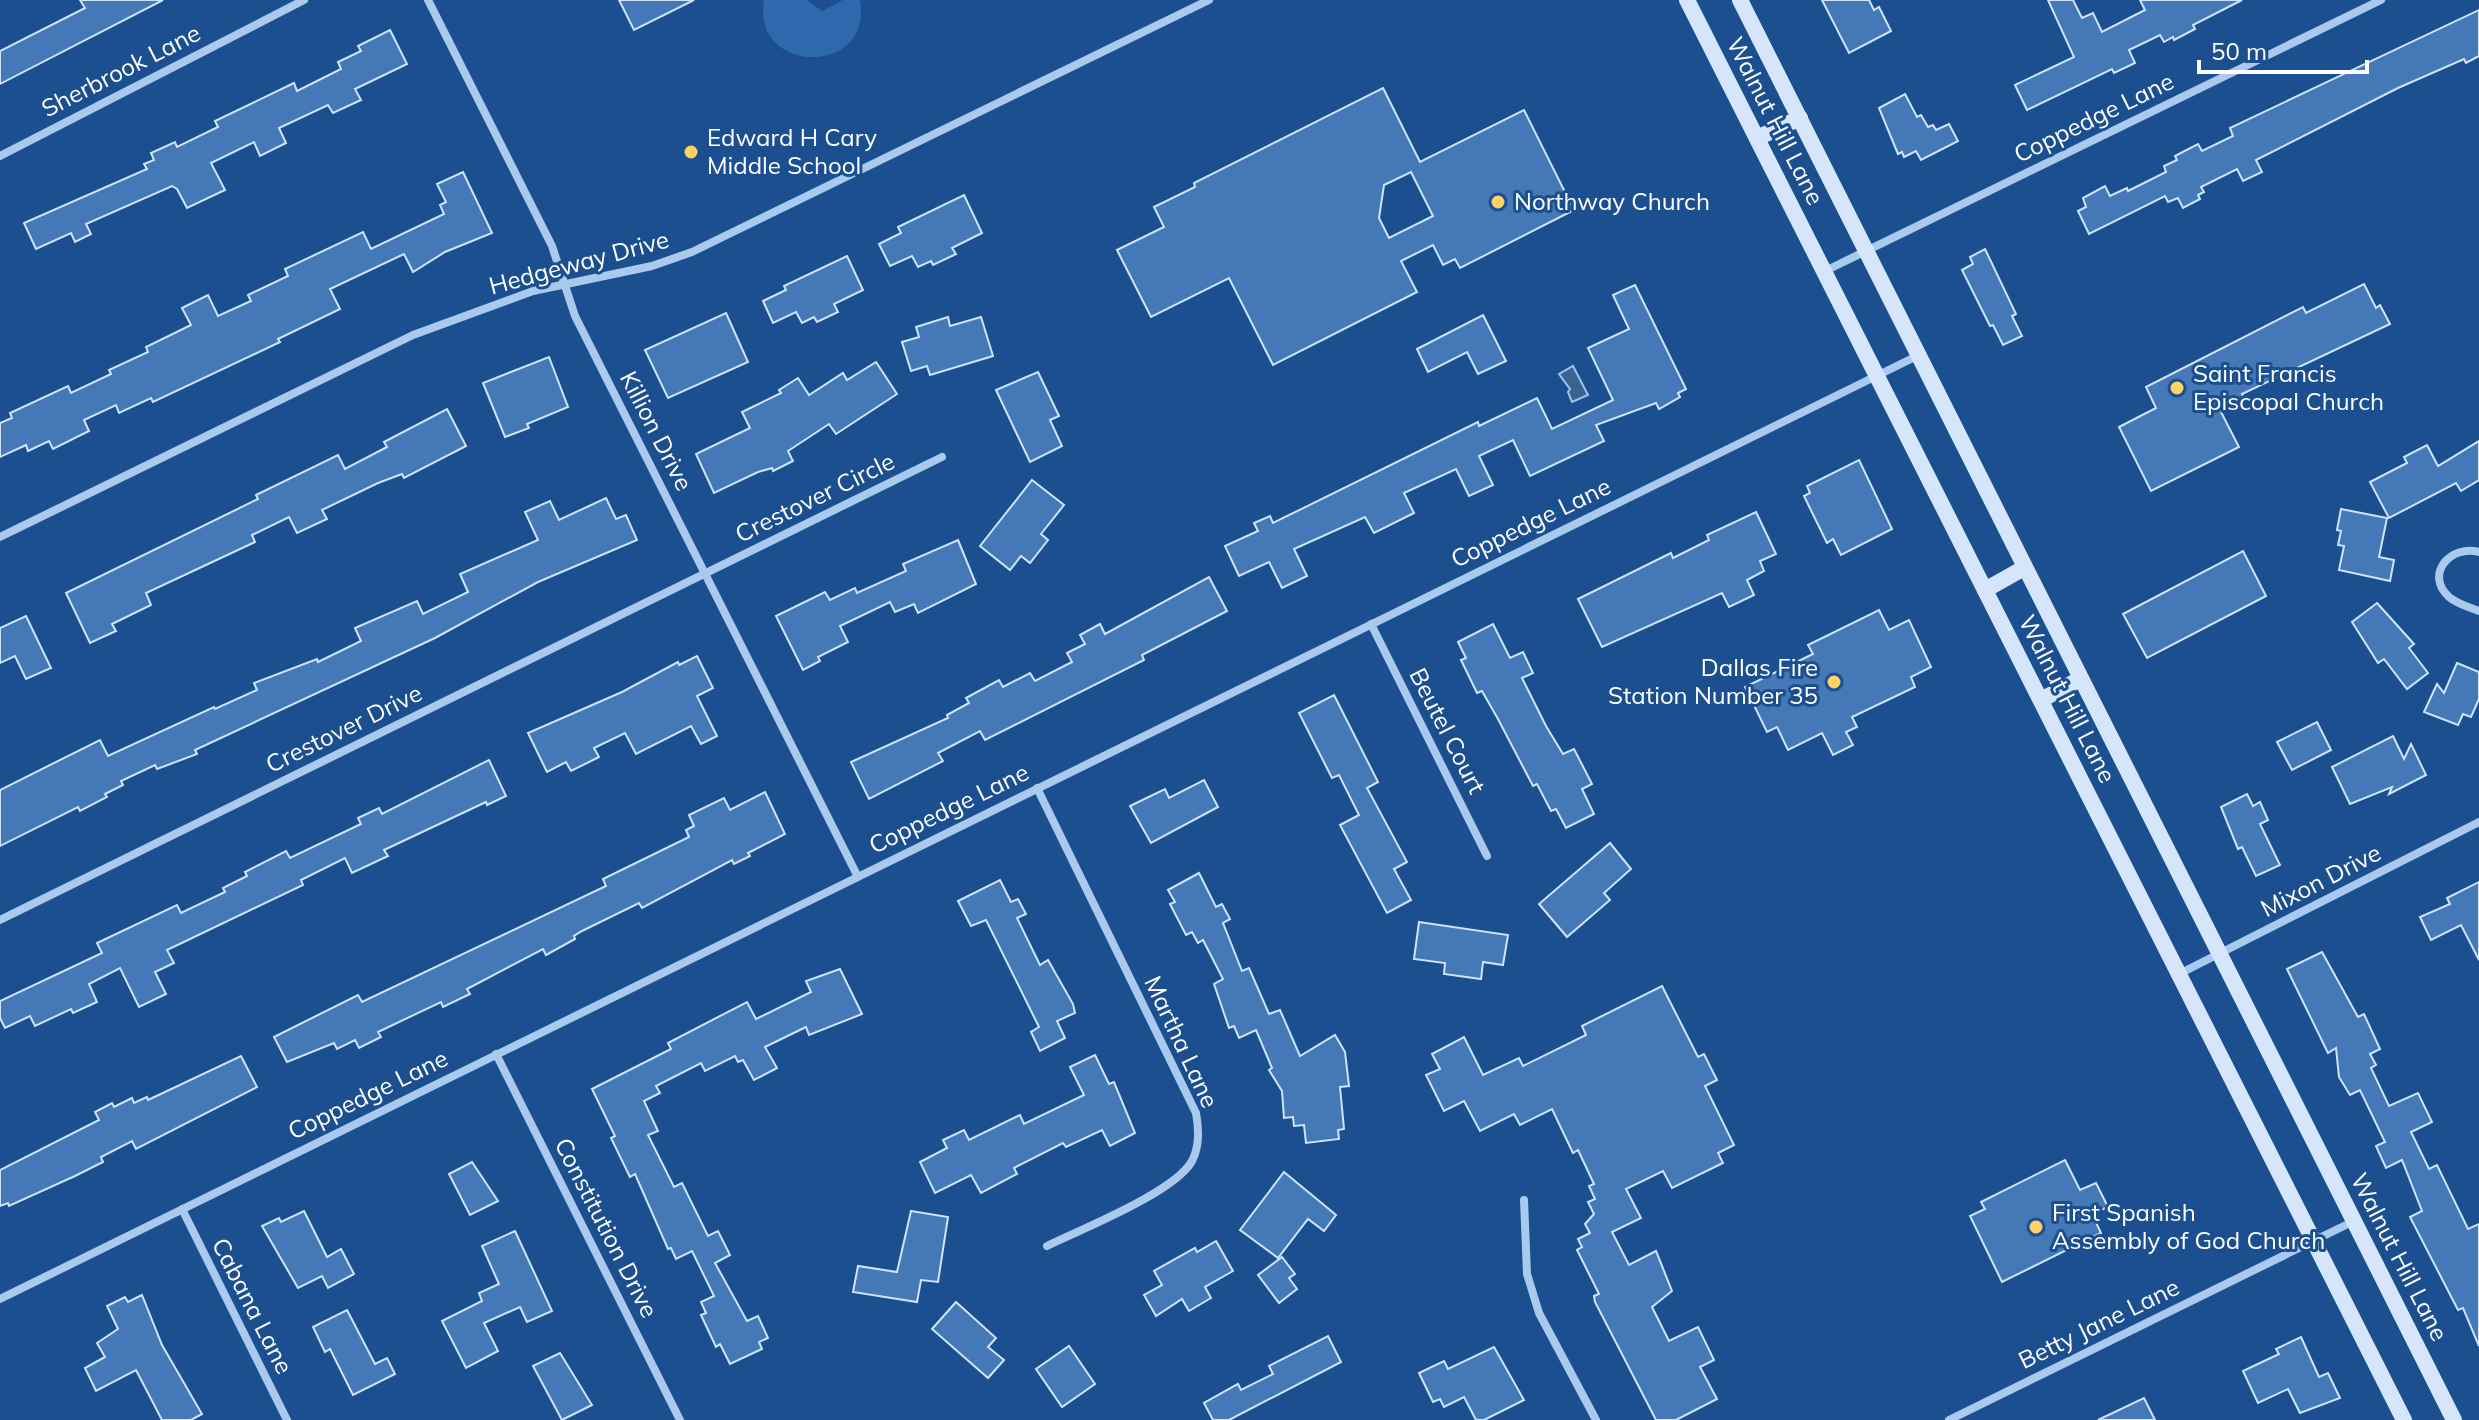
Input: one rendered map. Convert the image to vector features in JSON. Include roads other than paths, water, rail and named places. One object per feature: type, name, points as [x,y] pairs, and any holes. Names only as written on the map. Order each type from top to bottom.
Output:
[{"type":"main road","name":"Walnut Hill Lane","points":[[1687,0],[2404,1420]]},
{"type":"main road","name":"Walnut Hill Lane","points":[[1740,0],[2454,1420]]},
{"type":"main road","points":[[1757,138],[1800,118]]},
{"type":"main road","points":[[1985,590],[2024,568]]},
{"type":"main road","points":[[2041,700],[2080,679]]},
{"type":"street","name":"Sherbrook Lane","points":[[0,156],[304,0]]},
{"type":"street","name":"Killion Drive","points":[[428,0],[552,246],[575,316],[858,877]]},
{"type":"street","name":"Hedgeway Drive","points":[[0,537],[413,335],[533,291],[652,266],[692,252],[1209,0]]},
{"type":"street","name":"Coppedge Lane","points":[[1824,272],[2381,0]]},
{"type":"street","name":"Coppedge Lane","points":[[0,1299],[1917,356]]},
{"type":"street","name":"Crestover Circle","points":[[706,575],[942,457]]},
{"type":"street","points":[[2479,552],[2467,549],[2450,555],[2444,562],[2440,579],[2447,595],[2479,611]]},
{"type":"street","name":"Crestover Drive","points":[[0,920],[706,575]]},
{"type":"street","name":"Beutel Court","points":[[1371,624],[1487,856]]},
{"type":"street","name":"Martha Lane","points":[[1037,788],[1196,1113],[1199,1134],[1193,1160],[1177,1181],[1047,1246]]},
{"type":"street","name":"Mixon Drive","points":[[2179,974],[2479,822]]},
{"type":"street","name":"Constitution Drive","points":[[496,1054],[680,1420]]},
{"type":"street","points":[[1524,1200],[1527,1274],[1539,1313],[1596,1420]]},
{"type":"street","name":"Cabana Lane","points":[[182,1209],[287,1420]]},
{"type":"street","name":"Betty Jane Lane","points":[[1949,1420],[2354,1221]]},
{"type":"place","name":"Edward H Cary Middle School","points":[[691,152]]},
{"type":"place","name":"Northway Church","points":[[1498,202]]},
{"type":"place","name":"Saint Francis Episcopal Church","points":[[2177,388]]},
{"type":"place","name":"Dallas Fire Station Number 35","points":[[1834,682]]},
{"type":"place","name":"First Spanish Assembly of God Church","points":[[2036,1227]]}]
